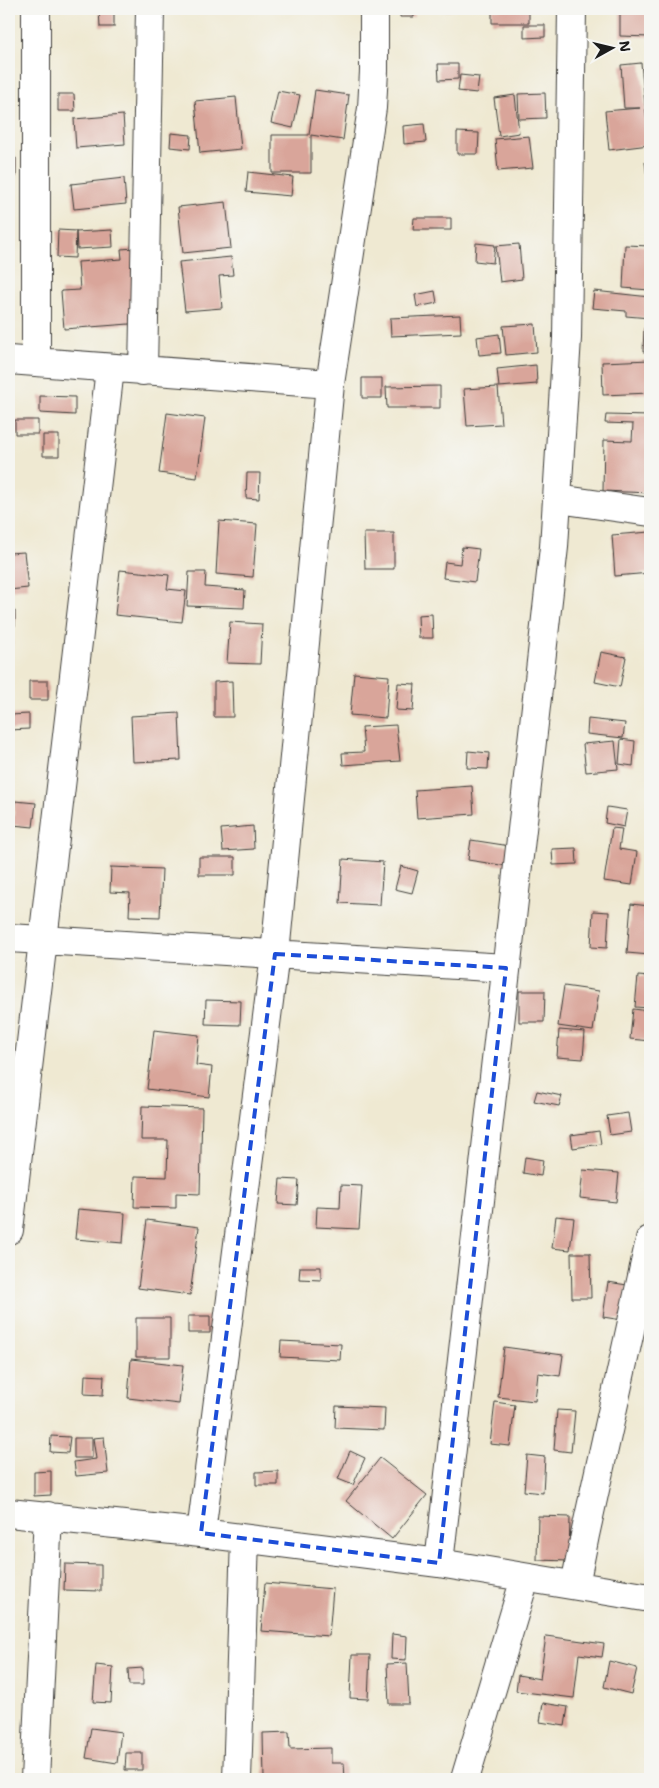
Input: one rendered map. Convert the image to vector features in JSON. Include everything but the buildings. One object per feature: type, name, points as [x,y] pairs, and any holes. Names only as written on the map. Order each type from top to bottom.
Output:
[{"type":"street","points":[[36,9],[36,362]]},
{"type":"street","points":[[143,371],[150,9]]},
{"type":"street","points":[[201,1533],[275,954],[330,384],[372,108],[374,9]]},
{"type":"street","points":[[439,1563],[548,602],[558,499],[567,338],[572,9]]},
{"type":"street","points":[[9,360],[330,384]]},
{"type":"street","points":[[9,1230],[110,369]]},
{"type":"street","points":[[558,499],[650,512]]},
{"type":"street","points":[[9,938],[506,968]]},
{"type":"street","points":[[575,1585],[650,1240]]},
{"type":"street","points":[[9,1513],[245,1538],[439,1563],[650,1598]]},
{"type":"street","points":[[35,1779],[48,1516]]},
{"type":"street","points":[[237,1779],[245,1538]]},
{"type":"street","points":[[465,1779],[525,1578]]},
{"type":"highlighted area","points":[[275,954],[506,968],[439,1563],[201,1533]]}]
